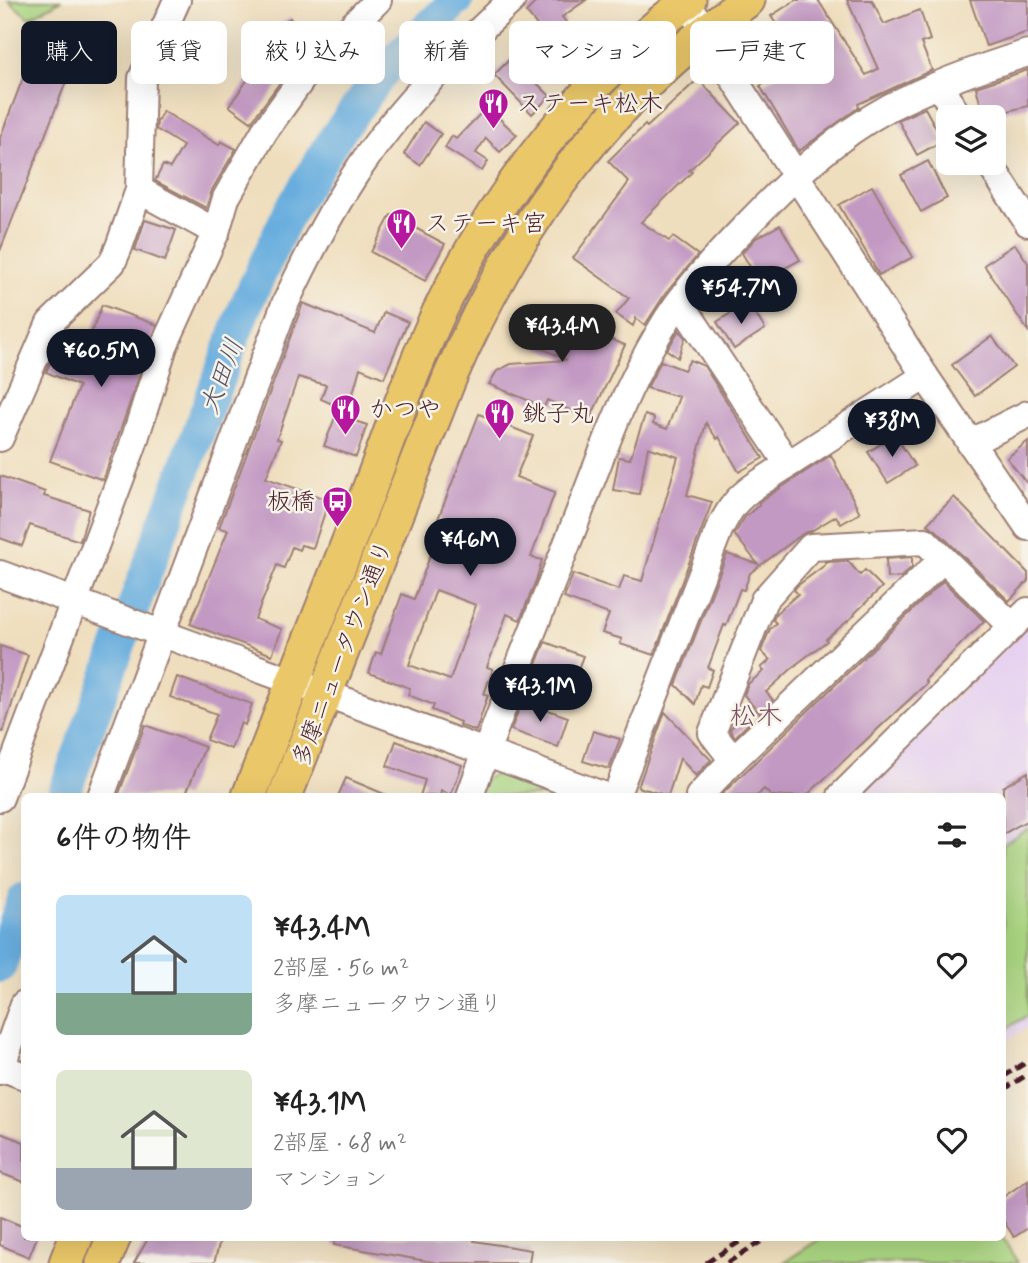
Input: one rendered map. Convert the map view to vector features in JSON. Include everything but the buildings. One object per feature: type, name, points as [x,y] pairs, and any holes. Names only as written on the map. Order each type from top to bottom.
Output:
[{"type":"main road","name":"多摩ニュータウン通り","points":[[250,793],[428,338],[466,261],[508,194],[557,128],[611,69],[687,0]]},
{"type":"main road","name":"多摩ニュータウン通り","points":[[720,21],[748,0]]},
{"type":"main road","name":"多摩ニュータウン通り","points":[[286,793],[476,317],[513,249],[542,204],[601,129],[690,45]]},
{"type":"main road","points":[[66,1263],[74,1241]]},
{"type":"main road","points":[[103,1263],[112,1241]]},
{"type":"street","points":[[0,438],[50,323],[112,263],[139,190],[142,78],[177,0]]},
{"type":"street","points":[[0,798],[132,448],[164,346],[216,232],[226,198],[272,122],[309,69],[378,0]]},
{"type":"street","points":[[102,793],[154,630],[304,263],[361,165],[452,58],[512,0]]},
{"type":"street","points":[[687,0],[699,21]]},
{"type":"street","points":[[471,793],[615,421],[651,347],[680,302],[710,263],[797,176],[839,140],[890,108],[1028,52]]},
{"type":"street","points":[[738,84],[925,376],[1028,527]]},
{"type":"street","points":[[939,86],[951,105]]},
{"type":"street","points":[[997,175],[1027,221]]},
{"type":"street","points":[[139,190],[216,232]]},
{"type":"street","points":[[680,302],[788,464]]},
{"type":"street","points":[[617,793],[730,507],[738,498],[788,464],[925,376]]},
{"type":"street","points":[[970,443],[1028,414]]},
{"type":"street","points":[[733,760],[712,733],[764,600],[811,547],[925,541],[943,559],[1020,618],[844,793]]},
{"type":"street","points":[[702,793],[943,559]]},
{"type":"street","points":[[0,574],[597,793]]},
{"type":"street","points":[[9,1071],[21,1017]]},
{"type":"shaded area","points":[[1028,626],[1028,1027],[1006,1041],[1006,793],[857,793]]},
{"type":"green space","points":[[8,0],[62,0],[29,18]]},
{"type":"green space","points":[[497,774],[551,793],[479,793],[484,779]]},
{"type":"green space","points":[[1028,828],[1028,1015],[1006,1029],[1006,842]]},
{"type":"green space","points":[[817,1241],[1004,1241],[1018,1263],[783,1263]]},
{"type":"waterway","name":"大田川","points":[[64,793],[245,307],[288,214],[336,136],[385,69],[457,0]]},
{"type":"waterway","name":"大田川","points":[[0,966],[21,907]]},
{"type":"railway","points":[[1006,1075],[1028,1061]]},
{"type":"railway","points":[[1006,1088],[1028,1074]]},
{"type":"railway","points":[[706,1263],[741,1241]]},
{"type":"railway","points":[[727,1263],[762,1241]]},
{"type":"place","name":"ステーキ松木","points":[[494,130]]},
{"type":"place","name":"ステーキ宮","points":[[402,250]]},
{"type":"place","name":"かつや","points":[[346,436]]},
{"type":"place","name":"銚子丸","points":[[499,440]]},
{"type":"place","name":"板橋","points":[[338,528]]},
{"type":"district","name":"松木","points":[[756,715]]}]
